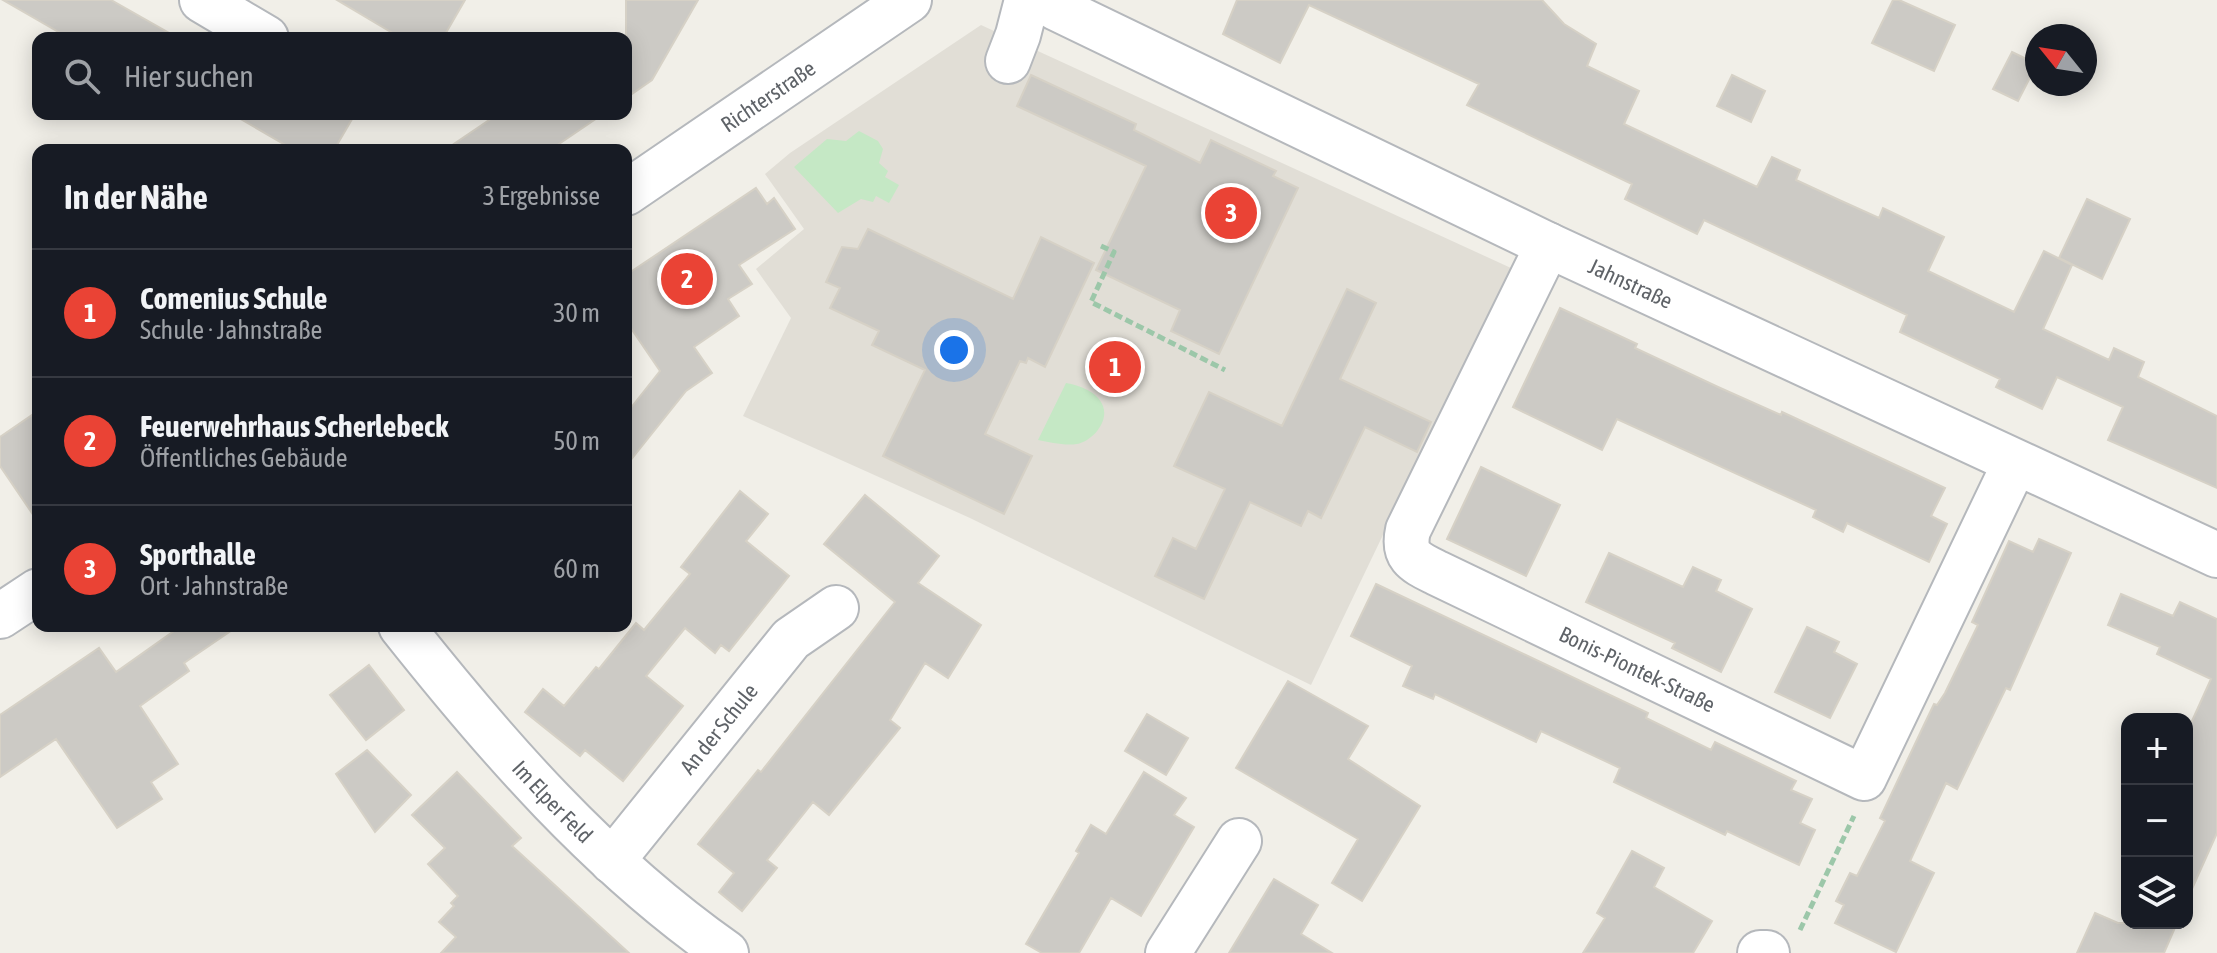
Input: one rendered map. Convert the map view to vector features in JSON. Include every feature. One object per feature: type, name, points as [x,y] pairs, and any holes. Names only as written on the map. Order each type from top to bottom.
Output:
[{"type":"street","points":[[202,0],[256,32]]},
{"type":"street","name":"Richterstraße","points":[[632,188],[865,13],[909,0]]},
{"type":"street","points":[[1008,61],[1027,0]]},
{"type":"street","name":"Jahnstraße","points":[[1052,0],[1056,8],[1548,245],[2217,555]]},
{"type":"street","name":"Bonis-Piontek-Straße","points":[[1548,245],[1408,530],[1406,549],[1412,559],[1437,573],[1864,778]]},
{"type":"street","points":[[1864,778],[2015,463]]},
{"type":"street","points":[[0,616],[32,595]]},
{"type":"street","name":"An der Schule","points":[[612,861],[791,639],[836,608]]},
{"type":"street","name":"Im Elper Feld","points":[[406,632],[476,721],[559,811],[694,931],[726,953]]},
{"type":"street","points":[[1168,953],[1239,841]]},
{"type":"path","points":[[1101,246],[1114,252],[1091,302],[1225,370]]},
{"type":"path","points":[[1775,947],[1865,792],[1864,778]]},
{"type":"shaded area","points":[[981,25],[1511,268],[1311,685],[970,518],[743,416],[791,318],[756,269],[804,229],[765,174],[790,153]]},
{"type":"green space","points":[[859,131],[878,141],[883,149],[879,163],[888,171],[885,177],[899,185],[889,203],[876,196],[873,202],[861,199],[838,213],[794,167],[827,139],[846,141]]},
{"type":"green space","points":[[1066,383],[1093,393],[1101,401],[1104,418],[1093,435],[1077,444],[1038,440]]},
{"type":"building","points":[[3,0],[111,0],[167,32],[59,32]]},
{"type":"building","points":[[337,0],[465,0],[446,32],[391,32]]},
{"type":"building","points":[[626,0],[698,0],[652,80],[632,94],[632,32],[626,32]]},
{"type":"building","points":[[1237,0],[1542,0],[1564,24],[1596,44],[1587,66],[1639,91],[1624,124],[1757,187],[1772,157],[1800,170],[1796,180],[1879,218],[1883,208],[1944,237],[1928,271],[2014,312],[2044,251],[2072,265],[2043,329],[2109,360],[2114,348],[2144,362],[2138,377],[2217,416],[2217,488],[2108,440],[2123,407],[2057,377],[2042,409],[1996,387],[2000,379],[1900,332],[1907,315],[1704,220],[1697,234],[1625,199],[1632,184],[1467,105],[1479,84],[1309,5],[1280,63],[1223,34]]},
{"type":"building","points":[[1893,0],[1955,25],[1934,71],[1872,43]]},
{"type":"building","points":[[2012,52],[2025,58],[2025,87],[2018,101],[1993,89]]},
{"type":"building","points":[[1031,75],[1136,124],[1134,130],[1200,163],[1211,140],[1276,171],[1273,176],[1298,188],[1219,354],[1171,331],[1180,310],[1096,270],[1146,166],[1017,106]]},
{"type":"building","points":[[1732,75],[1765,91],[1751,122],[1717,106]]},
{"type":"building","points":[[242,120],[352,120],[338,144],[284,144]]},
{"type":"building","points":[[489,120],[594,120],[559,144],[454,144]]},
{"type":"building","points":[[756,188],[767,204],[774,198],[795,229],[739,265],[752,284],[728,299],[739,316],[694,347],[712,373],[686,391],[632,458],[632,406],[660,371],[632,330],[632,271]]},
{"type":"building","points":[[2087,199],[2130,219],[2102,279],[2059,258]]},
{"type":"building","points":[[868,229],[1013,299],[1041,237],[1094,263],[1045,367],[1028,358],[1026,363],[1020,361],[985,434],[1032,456],[1004,514],[883,456],[925,370],[872,345],[879,331],[830,308],[840,288],[826,282],[842,247],[858,249]]},
{"type":"building","points":[[1347,289],[1376,303],[1340,379],[1431,422],[1417,452],[1365,427],[1321,518],[1308,511],[1301,526],[1250,502],[1204,599],[1155,576],[1173,538],[1196,549],[1225,489],[1174,466],[1209,392],[1282,426]]},
{"type":"building","points":[[1560,308],[1718,387],[1781,415],[1782,412],[1945,488],[1931,516],[1947,524],[1929,562],[1847,523],[1843,532],[1813,517],[1816,510],[1617,419],[1602,450],[1513,407]]},
{"type":"building","points":[[32,415],[32,513],[0,466],[0,437]]},
{"type":"building","points":[[1481,467],[1560,505],[1526,576],[1447,539]]},
{"type":"building","points":[[740,491],[768,514],[746,541],[789,576],[729,651],[721,645],[715,653],[685,628],[646,676],[683,706],[623,781],[585,750],[580,756],[525,712],[543,689],[564,706],[596,667],[599,669],[629,632],[632,632],[636,623],[644,630],[690,574],[681,567]]},
{"type":"building","points":[[865,495],[939,556],[918,583],[981,625],[948,678],[925,663],[890,720],[900,728],[829,815],[813,802],[767,860],[777,868],[742,911],[719,892],[734,873],[698,844],[758,770],[761,772],[895,602],[824,544]]},
{"type":"building","points":[[2039,539],[2071,553],[2010,690],[2006,688],[1957,789],[1946,783],[1910,861],[1934,873],[1896,952],[1835,923],[1844,905],[1836,901],[1850,873],[1857,876],[1885,821],[1880,818],[1934,704],[1937,705],[1945,693],[1978,625],[1972,622],[2009,541],[2033,552]]},
{"type":"building","points":[[1609,553],[1683,587],[1693,567],[1721,580],[1716,591],[1752,609],[1721,672],[1672,648],[1675,643],[1586,602]]},
{"type":"building","points":[[1376,584],[1648,713],[1646,718],[1711,750],[1715,742],[1796,781],[1791,790],[1812,799],[1800,823],[1815,830],[1799,865],[1727,831],[1725,835],[1614,782],[1620,768],[1541,731],[1536,742],[1435,694],[1433,699],[1403,686],[1412,666],[1351,636]]},
{"type":"building","points":[[2121,594],[2173,616],[2180,602],[2217,619],[2217,833],[2193,887],[2193,719],[2211,679],[2157,654],[2160,647],[2108,625]]},
{"type":"building","points":[[1807,627],[1839,642],[1834,652],[1857,664],[1830,718],[1775,692]]},
{"type":"building","points":[[173,632],[229,632],[184,663],[189,671],[140,706],[178,764],[151,782],[162,799],[117,828],[56,739],[0,777],[0,715],[99,648],[116,672]]},
{"type":"building","points":[[369,665],[404,710],[366,740],[330,695]]},
{"type":"building","points":[[1288,681],[1368,726],[1348,759],[1420,806],[1362,901],[1332,883],[1358,839],[1236,768]]},
{"type":"building","points":[[1147,714],[1188,738],[1166,775],[1125,751]]},
{"type":"building","points":[[367,750],[411,795],[375,832],[336,774]]},
{"type":"building","points":[[457,772],[521,838],[512,846],[629,953],[441,953],[456,937],[439,922],[454,906],[451,903],[458,896],[428,864],[445,848],[412,815]]},
{"type":"building","points":[[1144,772],[1186,798],[1174,815],[1194,827],[1141,916],[1111,898],[1079,953],[1042,953],[1026,944],[1079,853],[1076,851],[1091,825],[1106,834]]},
{"type":"building","points":[[1632,851],[1664,868],[1654,887],[1712,921],[1693,953],[1583,953],[1605,918],[1597,913]]},
{"type":"building","points":[[1274,879],[1318,905],[1301,934],[1332,953],[1229,953]]},
{"type":"building","points":[[2095,913],[2121,923],[2121,929],[2174,929],[2164,953],[2077,953]]},
{"type":"place","name":"Sporthalle","points":[[1231,213]]},
{"type":"place","name":"Feuerwehrhaus Scherlebeck","points":[[687,279]]},
{"type":"place","name":"Comenius Schule","points":[[1115,367]]}]
